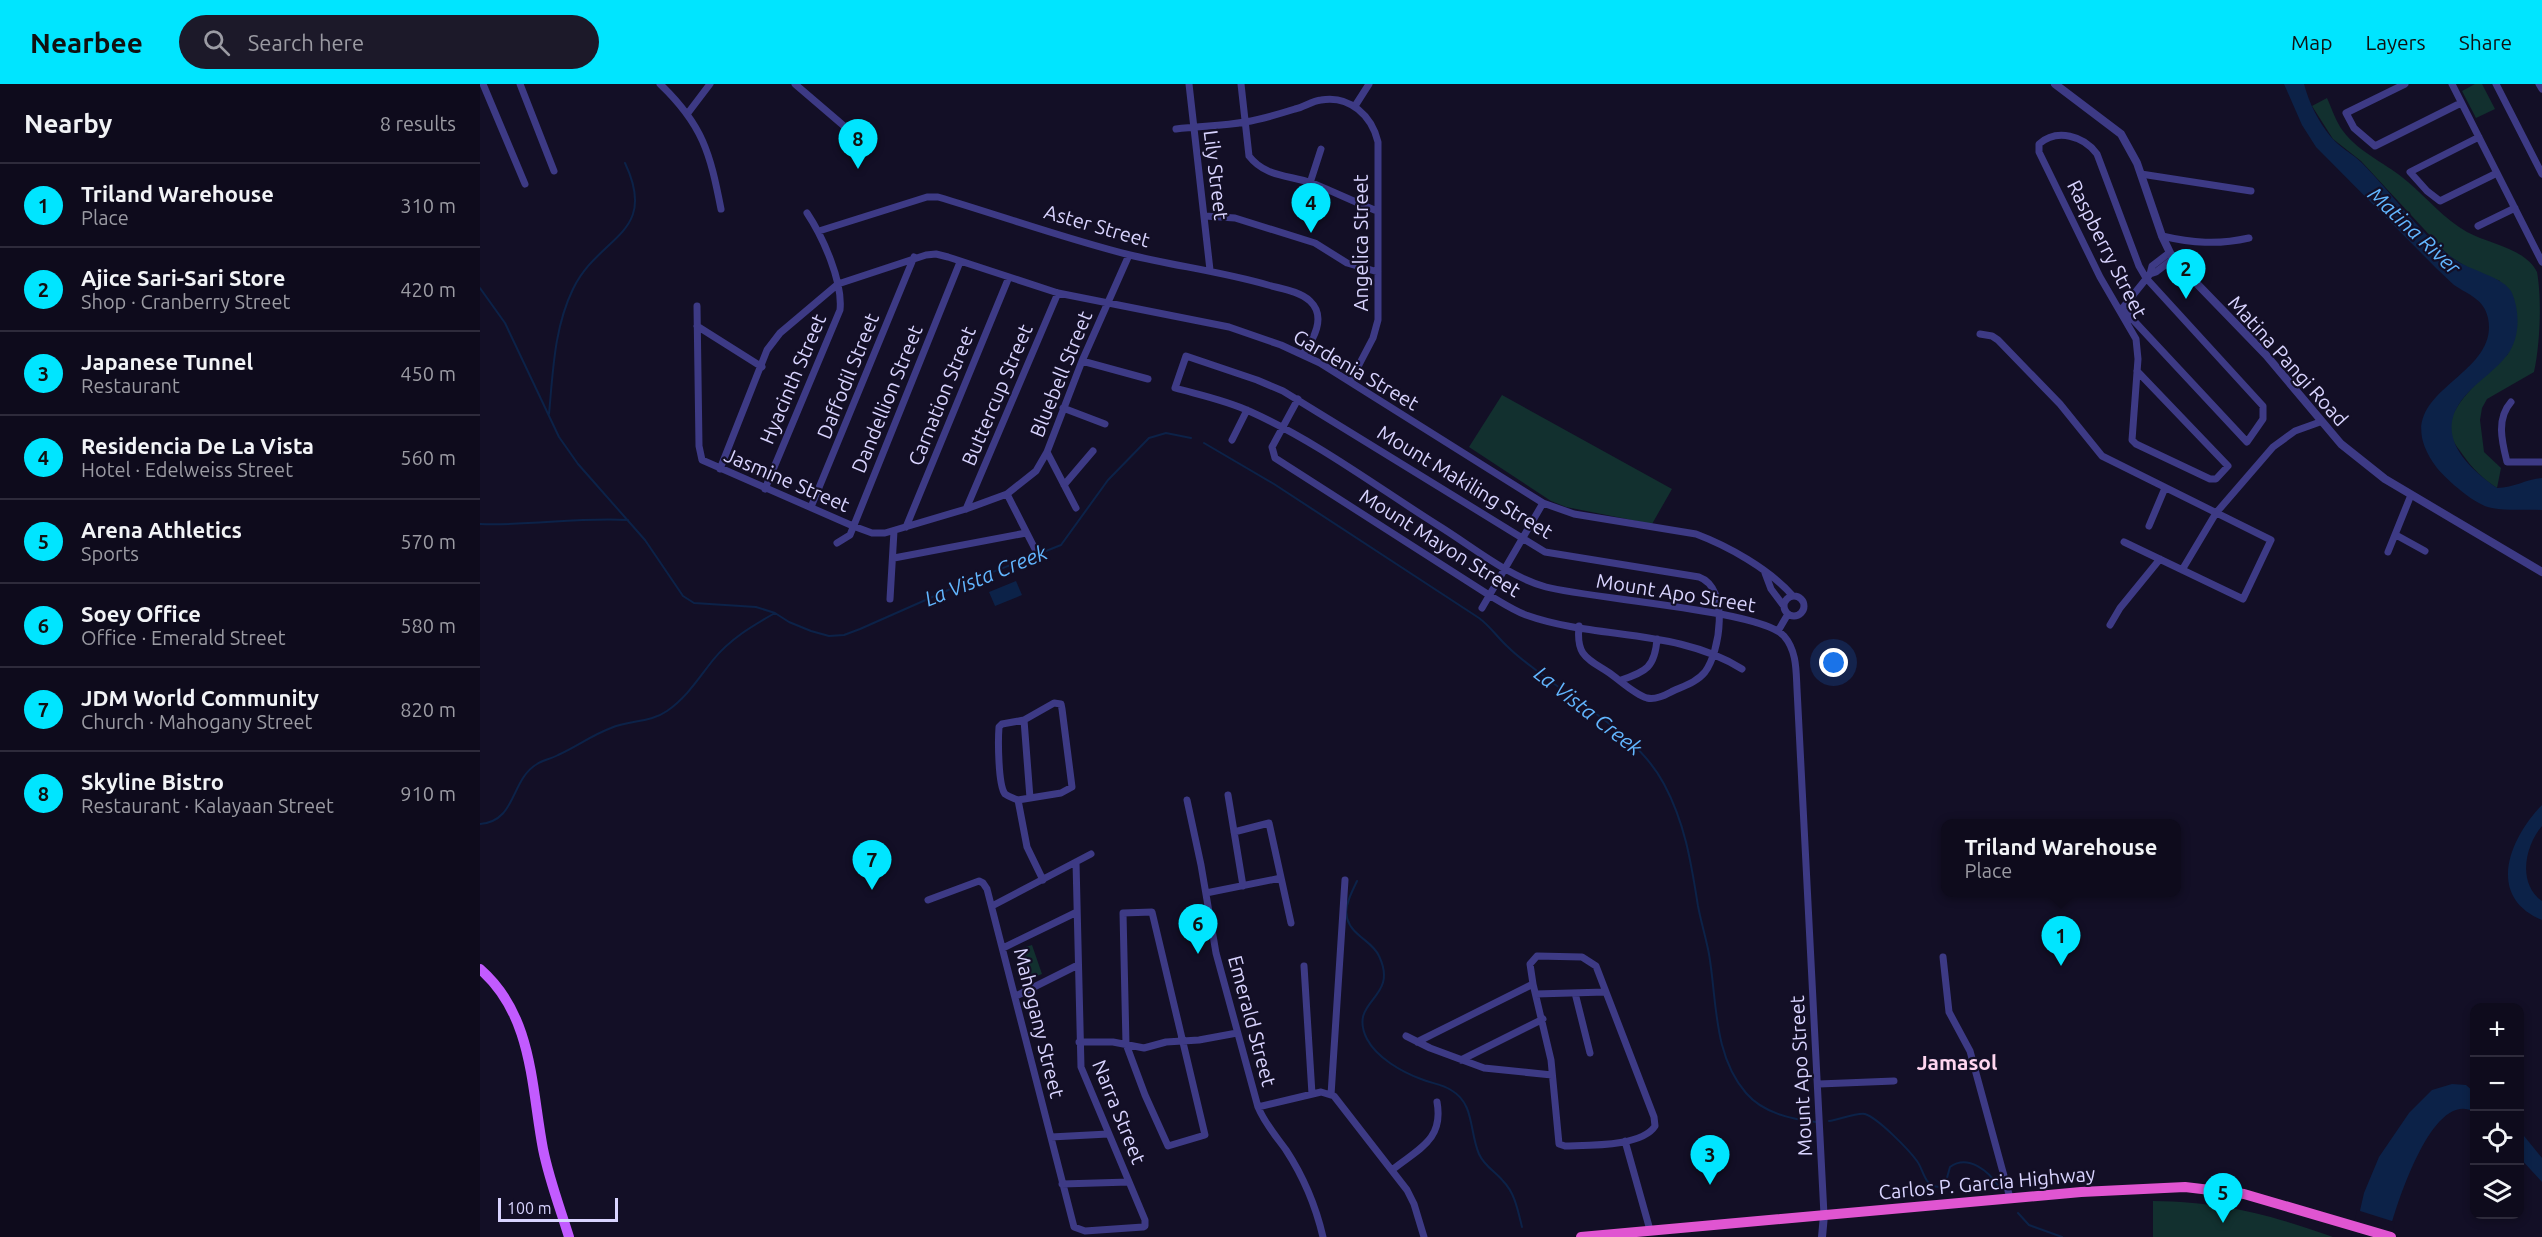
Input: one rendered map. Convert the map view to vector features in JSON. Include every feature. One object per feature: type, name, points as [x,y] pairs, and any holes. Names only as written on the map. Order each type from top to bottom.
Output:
[{"type":"highway","name":"Carlos P. Garcia Highway","points":[[1581,1237],[2096,1191],[2204,1188],[2244,1194],[2391,1237]]},
{"type":"main road","points":[[480,969],[506,998],[522,1032],[531,1068],[544,1152],[570,1237]]},
{"type":"street","points":[[483,84],[525,184]]},
{"type":"street","points":[[520,84],[554,171]]},
{"type":"street","points":[[660,84],[688,113],[710,154],[722,209]]},
{"type":"street","points":[[688,113],[710,84]]},
{"type":"street","points":[[795,84],[851,132]]},
{"type":"street","name":"Lily Street","points":[[1189,84],[1210,270]]},
{"type":"street","points":[[1241,84],[1249,156],[1256,165],[1266,172],[1310,183],[1377,212]]},
{"type":"street","points":[[1176,129],[1244,122],[1298,109],[1319,100],[1341,100],[1355,106],[1369,84]]},
{"type":"street","name":"Matina Pangi Road","points":[[2055,84],[2121,134],[2130,146],[2171,256],[2271,361],[2320,422],[2341,444],[2368,468],[2541,570]]},
{"type":"street","points":[[2405,84],[2346,113],[2354,128],[2375,146],[2461,103]]},
{"type":"street","points":[[2452,84],[2542,262]]},
{"type":"street","points":[[2496,84],[2542,174]]},
{"type":"street","points":[[2539,84],[2542,89]]},
{"type":"street","name":"Angelica Street","points":[[1350,382],[1373,338],[1378,320],[1378,142],[1374,128],[1367,117],[1355,106]]},
{"type":"street","name":"Raspberry Street","points":[[2137,371],[2228,466],[2214,480],[2136,444],[2132,440],[2137,371],[2136,339],[2039,152],[2039,144],[2049,138],[2068,136],[2077,137],[2094,149],[2139,266],[2148,276]]},
{"type":"street","points":[[2479,137],[2410,172],[2427,191],[2440,201],[2497,173]]},
{"type":"street","points":[[1310,183],[1321,149]]},
{"type":"street","points":[[2141,174],[2251,191]]},
{"type":"street","name":"Aster Street","points":[[819,231],[927,197],[938,196],[1129,255],[1210,270],[1299,293],[1312,302],[1317,314],[1317,328],[1303,354]]},
{"type":"street","points":[[2478,226],[2515,208]]},
{"type":"street","name":"Hyacinth Street","points":[[765,489],[840,310],[838,284],[819,231],[807,213]]},
{"type":"street","points":[[1205,216],[1235,218],[1315,243],[1347,263],[1378,272]]},
{"type":"street","points":[[2162,236],[2198,243],[2223,244],[2249,238]]},
{"type":"street","name":"Gardenia Street","points":[[838,284],[914,257],[936,254],[1058,293],[1228,327],[1303,354],[1543,503],[1574,514],[1696,534],[1729,549],[1766,573],[1792,595]]},
{"type":"street","name":"Bluebell Street","points":[[1007,494],[1036,471],[1047,452],[1082,361],[1129,255]]},
{"type":"street","points":[[2148,276],[2263,406],[2265,411],[2263,419],[2247,442],[2146,333],[2121,310],[2148,276],[2156,272],[2171,256]]},
{"type":"street","name":"Daffodil Street","points":[[811,507],[914,257]]},
{"type":"street","name":"Dandellion Street","points":[[837,543],[848,538],[960,262]]},
{"type":"street","name":"Carnation Street","points":[[906,527],[1009,277]]},
{"type":"street","points":[[720,470],[767,350],[774,340],[838,284]]},
{"type":"street","name":"Buttercup Street","points":[[966,509],[1058,293]]},
{"type":"street","name":"Jasmine Street","points":[[697,306],[699,452],[706,463],[872,533],[894,531],[1007,494]]},
{"type":"street","points":[[697,326],[762,367]]},
{"type":"street","points":[[2136,339],[2146,333]]},
{"type":"street","points":[[1980,334],[1992,336],[1998,340],[2060,404],[2102,456],[2271,540],[2243,598],[2124,542]]},
{"type":"street","name":"Mount Apo Street","points":[[1186,356],[1175,388],[1247,410],[1283,427],[1522,579],[1557,590],[1758,622],[1778,631],[1790,644],[1795,662],[1819,1084],[1824,1215]]},
{"type":"street","name":"Mount Makiling Street","points":[[1186,356],[1257,380],[1298,399],[1545,552],[1704,579],[1715,590],[1719,615]]},
{"type":"street","points":[[1082,361],[1148,379]]},
{"type":"street","points":[[1283,427],[1298,399]]},
{"type":"street","points":[[2511,402],[2502,416],[2506,462],[2542,462]]},
{"type":"street","points":[[1063,408],[1106,424]]},
{"type":"street","points":[[1232,440],[1247,410]]},
{"type":"street","points":[[2182,570],[2216,513],[2273,447],[2295,431],[2320,422]]},
{"type":"street","name":"Mount Mayon Street","points":[[1283,427],[1272,453],[1277,460],[1489,595],[1526,615],[1687,645],[1713,653],[1742,669]]},
{"type":"street","points":[[1064,485],[1094,451]]},
{"type":"street","points":[[1047,452],[1076,508]]},
{"type":"street","points":[[2149,526],[2165,488]]},
{"type":"street","points":[[1007,494],[1035,549]]},
{"type":"street","points":[[2388,552],[2411,495]]},
{"type":"street","points":[[1482,608],[1543,503]]},
{"type":"street","points":[[890,599],[894,531]]},
{"type":"street","points":[[894,558],[1026,533]]},
{"type":"street","points":[[2396,535],[2426,551]]},
{"type":"street","points":[[2110,625],[2120,608],[2160,559]]},
{"type":"street","points":[[1766,573],[1771,589],[1788,614]]},
{"type":"street","points":[[1783,605],[1785,600],[1792,595],[1801,598],[1804,608],[1798,615],[1788,614]]},
{"type":"street","points":[[1778,631],[1788,614]]},
{"type":"street","points":[[1579,626],[1578,639],[1581,652],[1644,697],[1661,697],[1702,676],[1711,663],[1719,615]]},
{"type":"street","points":[[1621,680],[1635,676],[1651,665],[1657,639]]},
{"type":"street","points":[[1050,704],[1061,704],[1072,783],[1066,792],[1030,798],[1018,800],[1008,796],[1002,789],[998,730],[1002,724],[1024,720],[1050,704]]},
{"type":"street","points":[[1024,720],[1030,798]]},
{"type":"street","points":[[1228,795],[1243,886]]},
{"type":"street","points":[[1018,800],[1027,847],[1043,880]]},
{"type":"street","name":"Emerald Street","points":[[1187,801],[1216,953],[1258,1107],[1266,1124],[1296,1168],[1318,1218],[1323,1237]]},
{"type":"street","points":[[1234,832],[1269,823],[1291,923]]},
{"type":"street","points":[[992,906],[1092,854]]},
{"type":"street","name":"Narra Street","points":[[1076,862],[1081,1067],[1145,1220],[1145,1226],[1120,1233]]},
{"type":"street","points":[[1206,893],[1281,878]]},
{"type":"street","points":[[1331,1095],[1345,880]]},
{"type":"street","name":"Mahogany Street","points":[[928,900],[979,881],[985,885],[1016,996],[1072,1223],[1076,1229],[1085,1231],[1120,1233]]},
{"type":"street","points":[[1003,948],[1077,912]]},
{"type":"street","points":[[1152,912],[1204,1135],[1168,1146],[1126,1044],[1124,914],[1152,912]]},
{"type":"street","points":[[1537,956],[1582,957],[1596,966],[1605,992],[1654,1117],[1653,1130],[1625,1142],[1565,1146],[1559,1144],[1552,1075],[1543,1019],[1530,964],[1537,956]]},
{"type":"street","points":[[1943,957],[1949,1012],[1970,1051],[2010,1198]]},
{"type":"street","points":[[1016,996],[1078,965]]},
{"type":"street","points":[[1304,966],[1312,1094]]},
{"type":"street","points":[[1417,1042],[1533,984]]},
{"type":"street","points":[[1536,994],[1605,992]]},
{"type":"street","points":[[1575,993],[1590,1053]]},
{"type":"street","points":[[1461,1060],[1543,1019]]},
{"type":"street","points":[[1079,1042],[1113,1042],[1144,1048],[1167,1042],[1199,1041],[1237,1033]]},
{"type":"street","points":[[1406,1036],[1461,1060],[1497,1071],[1552,1075]]},
{"type":"street","points":[[1819,1084],[1894,1081]]},
{"type":"street","points":[[1258,1107],[1321,1092],[1339,1101],[1371,1146],[1392,1170],[1414,1204],[1424,1237]]},
{"type":"street","points":[[1392,1170],[1433,1136],[1439,1121],[1437,1102]]},
{"type":"street","points":[[1051,1137],[1108,1134]]},
{"type":"street","points":[[1625,1142],[1650,1230]]},
{"type":"street","points":[[1062,1184],[1129,1182]]},
{"type":"street","points":[[1822,1237],[1824,1215]]},
{"type":"green space","points":[[2475,84],[2482,84],[2495,109],[2476,118],[2462,91]]},
{"type":"green space","points":[[2327,98],[2336,120],[2357,146],[2400,176],[2459,227],[2524,257],[2537,272],[2540,322],[2534,372],[2487,399],[2482,408],[2480,420],[2484,452],[2501,468],[2497,488],[2470,464],[2455,444],[2450,431],[2451,421],[2462,400],[2508,354],[2500,281],[2470,269],[2448,255],[2361,161],[2333,139],[2312,106]]},
{"type":"green space","points":[[1502,395],[1672,489],[1652,524],[1566,507],[1551,501],[1469,447]]},
{"type":"green space","points":[[1032,945],[1042,974],[1027,980],[1016,950]]},
{"type":"green space","points":[[2153,1201],[2201,1204],[2244,1211],[2333,1237],[2153,1237]]},
{"type":"water","name":"Matina River","points":[[2284,84],[2304,84],[2314,112],[2331,137],[2362,163],[2441,249],[2460,263],[2502,282],[2512,293],[2518,324],[2515,340],[2508,354],[2465,396],[2456,410],[2452,423],[2452,435],[2464,459],[2497,488],[2542,478],[2542,510],[2485,506],[2462,492],[2437,468],[2423,442],[2422,421],[2431,403],[2477,357],[2487,339],[2486,312],[2479,302],[2454,285],[2437,269],[2316,147],[2302,125]]},
{"type":"water","points":[[1016,581],[1022,595],[995,606],[989,592]]},
{"type":"water","points":[[2542,805],[2542,826],[2531,844],[2526,864],[2529,884],[2542,901],[2542,920],[2524,910],[2513,897],[2509,882],[2509,866],[2520,834]]},
{"type":"water","points":[[2452,1084],[2466,1085],[2470,1088],[2470,1111],[2459,1109],[2444,1117],[2430,1134],[2407,1179],[2388,1237],[2354,1237],[2364,1193],[2379,1157],[2409,1113],[2432,1090]]},
{"type":"water","points":[[2524,1136],[2542,1158],[2542,1182],[2524,1162]]},
{"type":"pier","points":[[2357,1210],[2395,1222],[2391,1237],[2351,1237]]},
{"type":"waterway","points":[[549,414],[555,350],[562,319],[573,289],[584,271],[622,233],[635,205],[634,187],[625,163]]},
{"type":"waterway","name":"La Vista Creek","points":[[480,288],[505,323],[559,437],[578,464],[645,540],[683,596],[694,603],[756,607],[775,613],[811,631],[829,636],[844,635],[860,629],[955,587],[1061,545],[1108,480],[1149,438],[1166,433],[1191,438]]},
{"type":"waterway","name":"La Vista Creek","points":[[1204,443],[1274,484],[1479,618],[1520,657],[1622,734],[1638,749],[1664,784],[1682,828],[1709,954],[1718,1026],[1727,1062],[1746,1093],[1761,1106],[1787,1117],[1816,1122]]},
{"type":"waterway","points":[[480,524],[628,520]]},
{"type":"waterway","points":[[480,824],[501,816],[528,771],[537,764],[618,725],[654,718],[674,706],[734,639],[775,613]]},
{"type":"waterway","points":[[1357,881],[1347,904],[1349,924],[1375,950],[1384,971],[1379,991],[1363,1015],[1363,1026],[1367,1039],[1383,1058],[1398,1068],[1447,1088],[1459,1096],[1468,1110],[1479,1154],[1510,1191],[1516,1202],[1522,1227]]},
{"type":"waterway","name":"La Vista Creek","points":[[1829,1121],[1858,1114],[1871,1117],[1907,1150],[1919,1164],[1928,1182],[1934,1186],[1945,1185],[1950,1167],[1964,1162],[1984,1170],[1999,1187]]},
{"type":"waterway","name":"La Vista Creek","points":[[2018,1213],[2029,1225],[2062,1237]]},
{"type":"place","name":"Skyline Bistro","points":[[858,169]]},
{"type":"place","name":"Residencia De La Vista","points":[[1311,233]]},
{"type":"place","name":"Ajice Sari-Sari Store","points":[[2186,299]]},
{"type":"place","name":"JDM World Community","points":[[872,890]]},
{"type":"place","name":"Soey Office","points":[[1198,954]]},
{"type":"place","name":"Triland Warehouse","points":[[2061,966]]},
{"type":"place","name":"Japanese Tunnel","points":[[1710,1185]]},
{"type":"place","name":"Arena Athletics","points":[[2223,1223]]},
{"type":"district","name":"Jamasol","points":[[1957,1063]]}]
